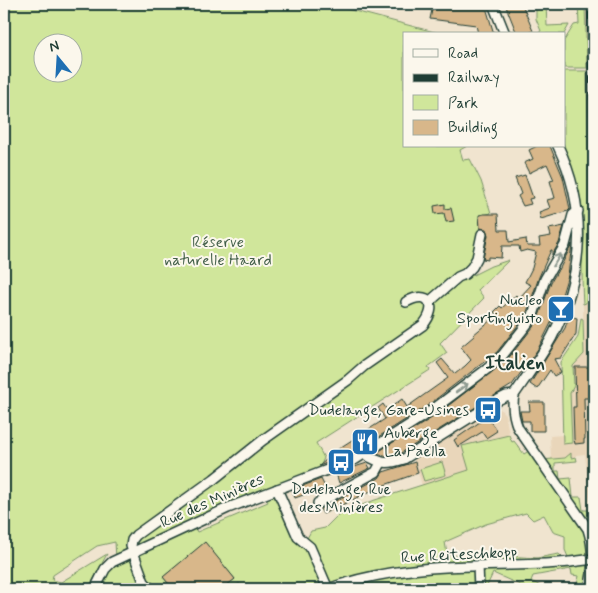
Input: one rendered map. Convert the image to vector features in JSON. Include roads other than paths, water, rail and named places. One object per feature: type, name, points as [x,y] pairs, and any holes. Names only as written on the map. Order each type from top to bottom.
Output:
[{"type":"street","points":[[493,4],[505,32]]},
{"type":"street","points":[[559,148],[573,188],[578,211],[580,235],[578,260],[564,312],[551,339],[514,395],[513,404],[518,428],[588,529],[592,553],[589,589]]},
{"type":"street","name":"Rue des Minières","points":[[429,302],[432,309],[430,316],[423,325],[146,527],[132,540],[133,552],[228,508],[348,463],[431,411],[487,370],[502,356],[532,318],[545,279],[565,245],[573,215],[578,211]]},
{"type":"street","points":[[406,302],[422,297],[429,302],[458,277],[465,274],[477,258],[482,234]]},
{"type":"street","points":[[364,454],[381,463],[392,463],[411,456],[498,400],[514,395]]},
{"type":"street","points":[[318,503],[376,472],[381,463]]},
{"type":"street","points":[[276,489],[298,538],[310,547],[328,589]]},
{"type":"street","points":[[95,589],[108,565],[116,559],[133,552],[144,582],[150,589]]},
{"type":"street","name":"Rue Reiteschkopp","points":[[328,589],[346,582],[406,572],[478,566],[534,566],[594,559]]},
{"type":"street","points":[[478,566],[479,589]]},
{"type":"railway","points":[[589,4],[594,266]]},
{"type":"railway","points":[[593,259],[591,318],[594,489]]},
{"type":"place","name":"Nucleo Sportinguisto","points":[[561,309]]},
{"type":"place","name":"Dudelange, Gare-Usines","points":[[488,410]]},
{"type":"place","name":"Auberge La Paella","points":[[365,442]]},
{"type":"place","name":"Dudelange, Rue des Minières","points":[[341,462]]},
{"type":"district","name":"Italien","points":[[515,363]]},
{"type":"park label","name":"Réserve naturelle Haard","points":[[218,251]]}]
